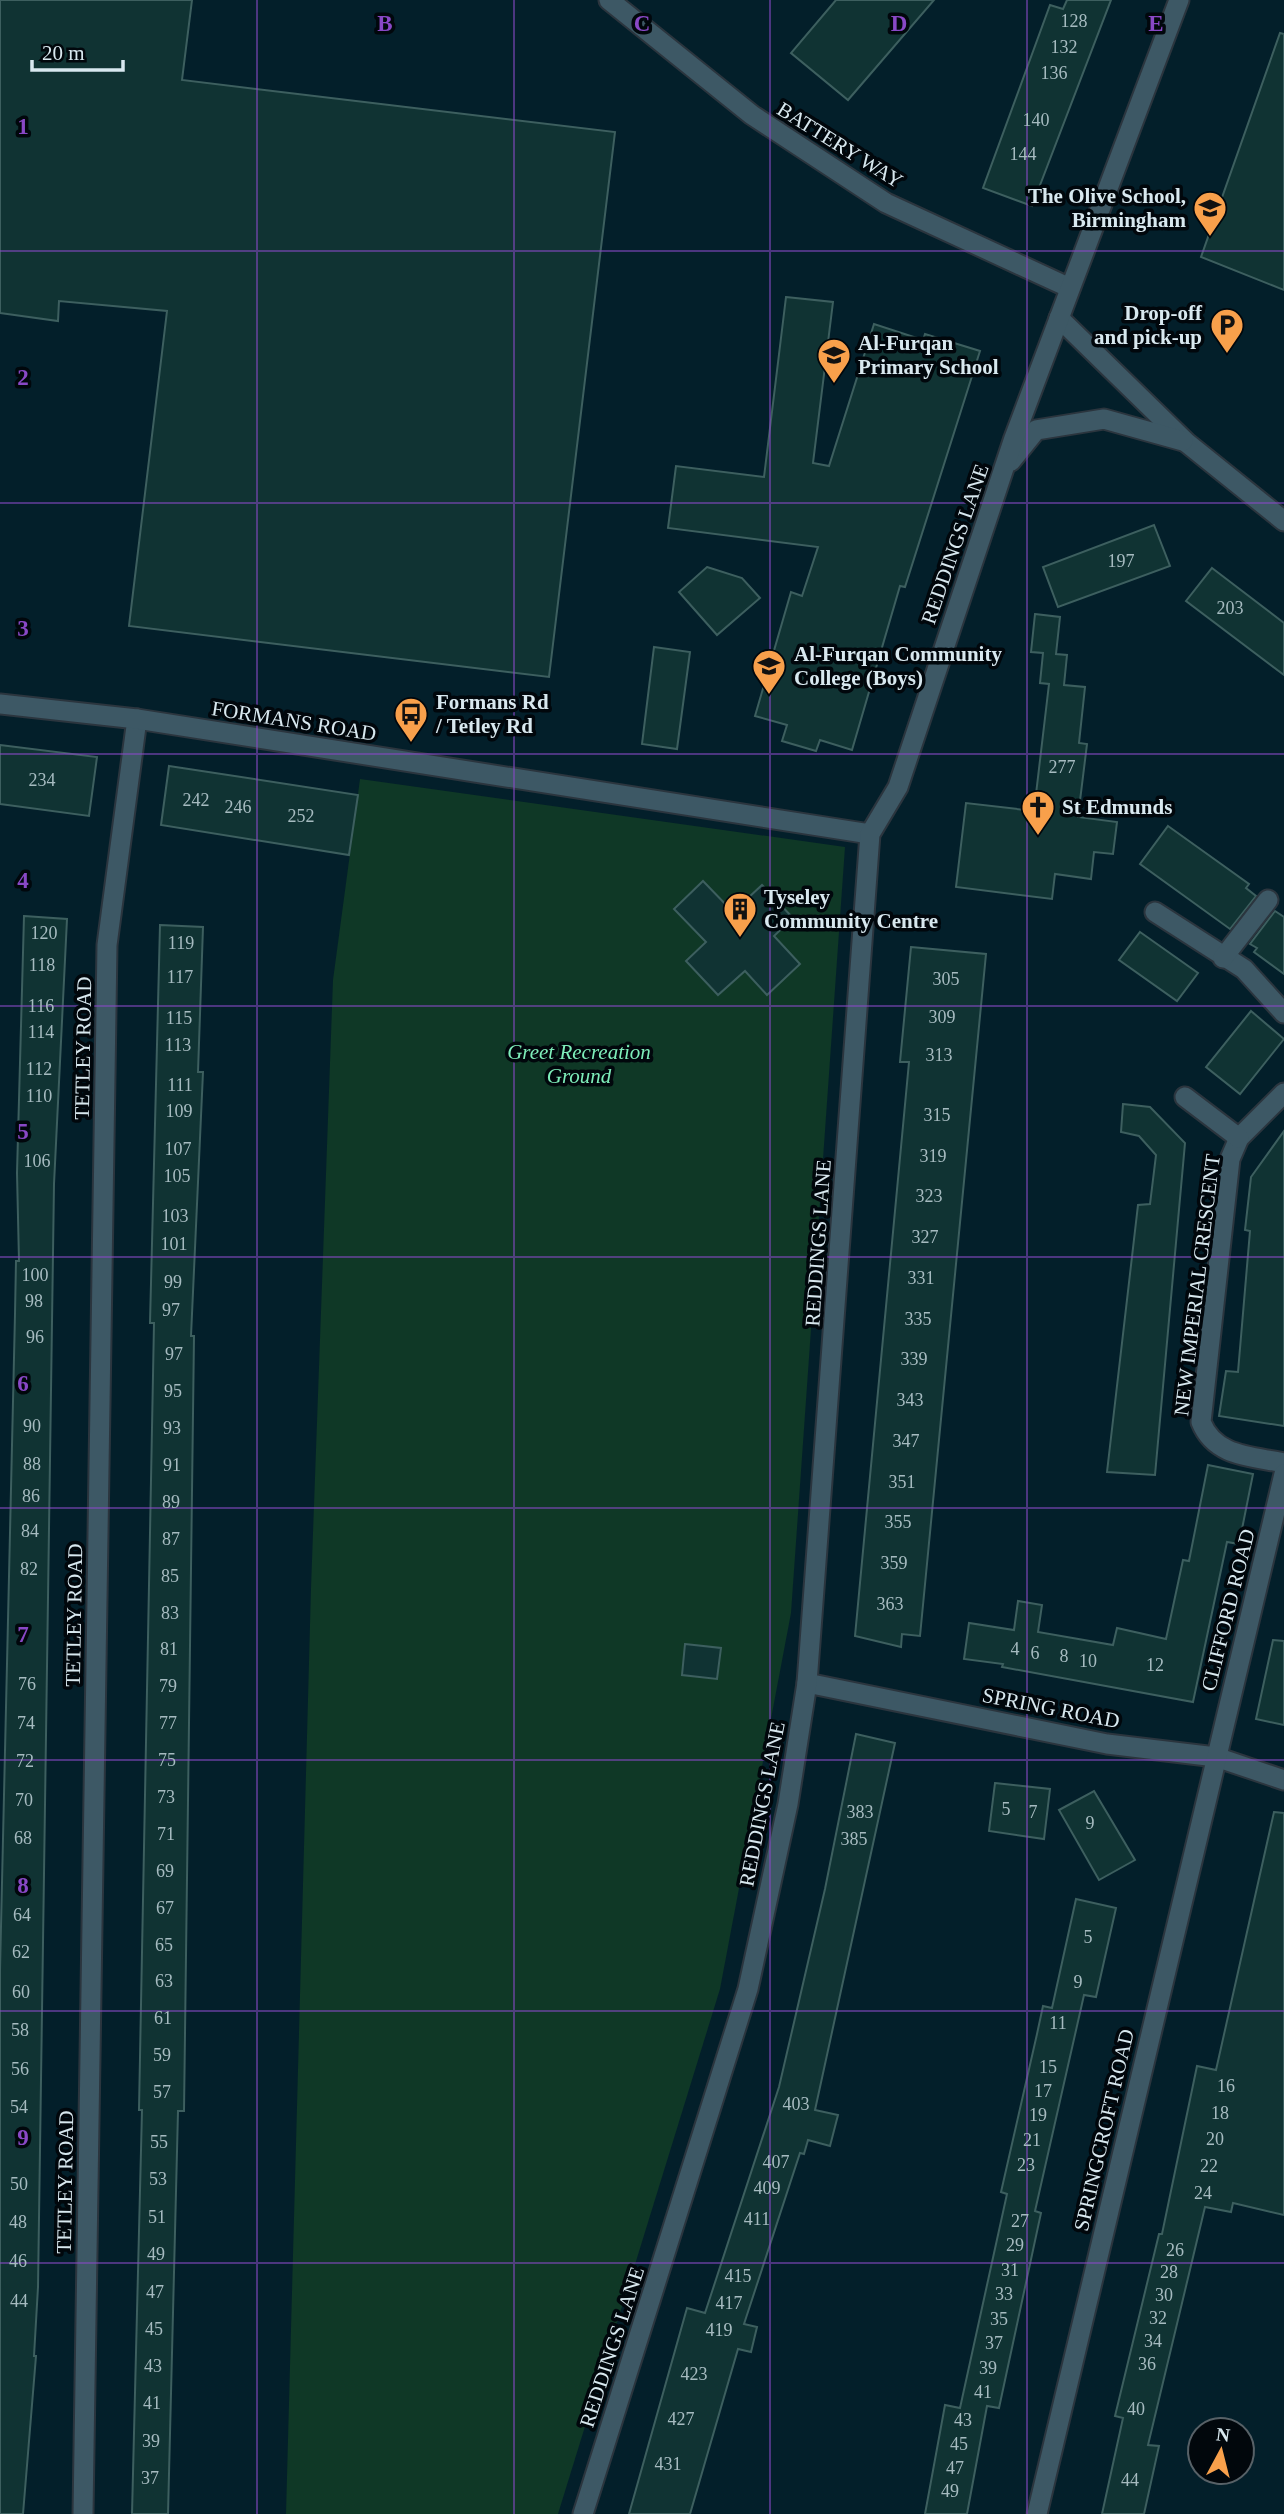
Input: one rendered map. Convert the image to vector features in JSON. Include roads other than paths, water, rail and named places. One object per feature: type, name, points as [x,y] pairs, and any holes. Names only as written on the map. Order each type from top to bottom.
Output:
[{"type":"street","name":"BATTERY WAY","points":[[609,0],[752,116],[886,203],[1070,288]]},
{"type":"street","name":"REDDINGS LANE","points":[[583,2514],[748,1989],[788,1804],[807,1683],[870,834],[898,787],[966,577],[1172,4]]},
{"type":"street","points":[[1059,318],[1187,443],[1284,521]]},
{"type":"street","points":[[1006,467],[1036,430],[1104,419],[1187,443]]},
{"type":"street","name":"FORMANS ROAD","points":[[0,704],[137,719],[870,834]]},
{"type":"street","name":"TETLEY ROAD","points":[[83,2514],[107,945],[137,719]]},
{"type":"street","points":[[1223,958],[1268,900]]},
{"type":"street","points":[[1155,912],[1244,970],[1284,1013]]},
{"type":"street","name":"NEW IMPERIAL CRESCENT","points":[[1284,1093],[1239,1139],[1230,1159],[1201,1422],[1206,1435],[1219,1449],[1284,1462]]},
{"type":"street","name":"NEW IMPERIAL CRESCENT","points":[[1185,1097],[1239,1139]]},
{"type":"street","name":"CLIFFORD ROAD","points":[[1216,1757],[1284,1474]]},
{"type":"street","name":"SPRING ROAD","points":[[807,1683],[1107,1744],[1216,1757],[1284,1780]]},
{"type":"street","name":"SPRINGCROFT ROAD","points":[[1037,2514],[1216,1757]]},
{"type":"place","name":"The Olive School, Birmingham","points":[[1210,238]]},
{"type":"place","name":"Drop-off and pick-up","points":[[1227,355]]},
{"type":"place","name":"Al-Furqan Primary School","points":[[834,385]]},
{"type":"place","name":"Al-Furqan Community College (Boys)","points":[[769,696]]},
{"type":"place","name":"Formans Rd / Tetley Rd","points":[[411,744]]},
{"type":"place","name":"St Edmunds","points":[[1038,837]]},
{"type":"place","name":"Tyseley Community Centre","points":[[740,939]]},
{"type":"park label","name":"Greet Recreation Ground","points":[[579,1064]]}]
